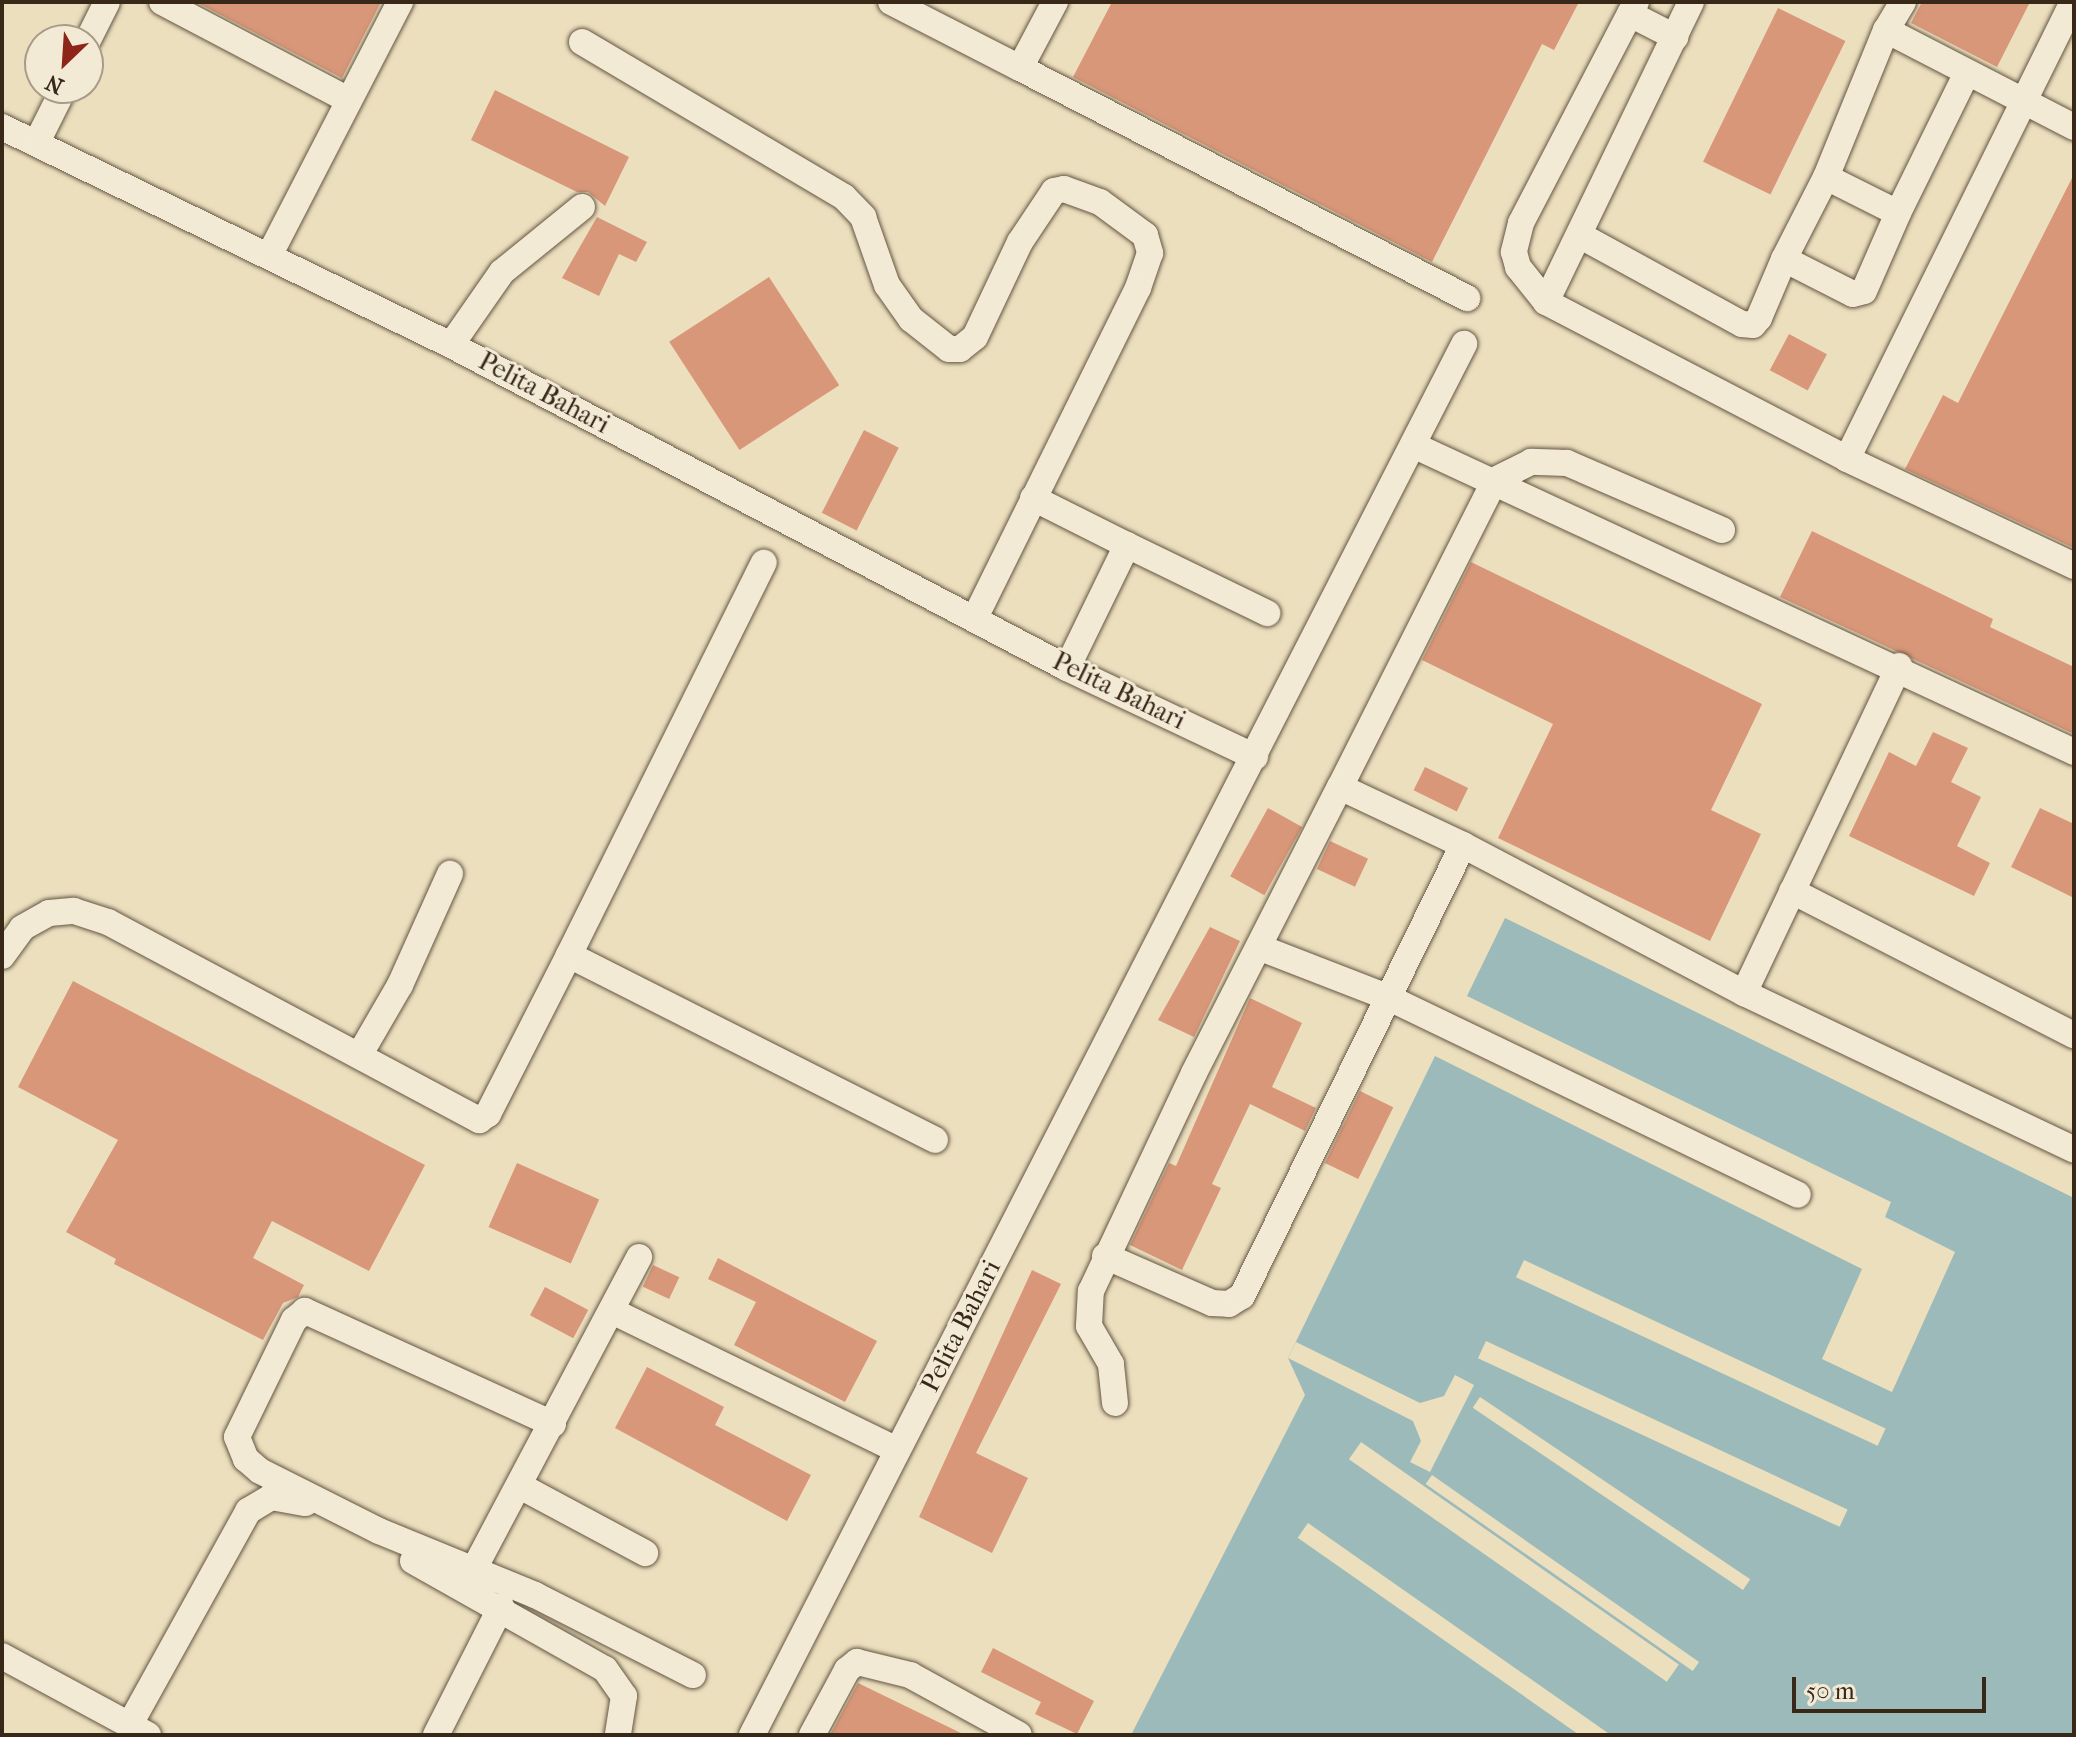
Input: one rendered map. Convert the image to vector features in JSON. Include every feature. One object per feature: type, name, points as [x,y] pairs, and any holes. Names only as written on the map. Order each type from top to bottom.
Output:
[{"type":"lane","points":[[96,24],[107,2]]},
{"type":"lane","points":[[162,2],[347,99]]},
{"type":"lane","points":[[270,254],[347,99],[400,2]]},
{"type":"lane","points":[[891,2],[1467,298]]},
{"type":"lane","points":[[1020,68],[1055,2]]},
{"type":"lane","points":[[1546,302],[1581,236],[1691,2]]},
{"type":"lane","points":[[1581,236],[1753,325],[1826,177],[1886,30],[1903,2]]},
{"type":"lane","points":[[1847,459],[2073,2]]},
{"type":"lane","points":[[1675,37],[1633,8],[1521,223],[1514,252],[1518,267],[1546,302],[1847,459],[2074,566]]},
{"type":"lane","points":[[1886,30],[1966,75],[2074,127]]},
{"type":"lane","points":[[582,42],[844,197],[863,217],[887,285],[911,319],[949,349],[960,349],[975,337],[1027,229],[1054,191],[1064,189],[1100,202],[1145,235],[1150,253],[1138,288],[975,618]]},
{"type":"lane","points":[[1784,259],[1860,296],[1966,75]]},
{"type":"lane","points":[[37,142],[56,104]]},
{"type":"lane","name":"Pelita Bahari","points":[[2,127],[270,254],[451,345],[1067,668],[1255,757],[752,1735]]},
{"type":"lane","points":[[1826,177],[1898,213]]},
{"type":"lane","points":[[451,345],[502,272],[582,207]]},
{"type":"lane","points":[[1255,757],[1464,344]]},
{"type":"lane","points":[[1413,445],[1899,666],[2074,752]]},
{"type":"lane","points":[[1115,1403],[1111,1364],[1087,1312],[1105,1256],[1495,480],[1531,462],[1567,463],[1722,530]]},
{"type":"lane","points":[[1033,498],[1267,613]]},
{"type":"lane","points":[[1067,668],[1127,545]]},
{"type":"lane","points":[[2,956],[22,928],[49,913],[74,911],[108,922],[360,1054],[454,1111],[479,1120],[488,1114],[764,563]]},
{"type":"lane","points":[[1744,993],[1899,666]]},
{"type":"lane","points":[[1340,787],[1463,845],[1744,993],[2074,1150]]},
{"type":"lane","points":[[1105,1256],[1212,1303],[1229,1304],[1242,1296],[1385,996],[1463,845]]},
{"type":"lane","points":[[360,1054],[400,985],[450,874]]},
{"type":"lane","points":[[1792,891],[2074,1035]]},
{"type":"lane","points":[[1261,948],[1385,996],[1798,1195]]},
{"type":"lane","points":[[569,955],[935,1140]]},
{"type":"lane","points":[[474,1569],[639,1257]]},
{"type":"lane","points":[[553,1424],[310,1311],[294,1320],[237,1437],[246,1459],[379,1531],[474,1569],[693,1675]]},
{"type":"lane","points":[[612,1311],[897,1450]]},
{"type":"lane","points":[[520,1486],[645,1553]]},
{"type":"lane","points":[[2,1656],[138,1731],[248,1511],[271,1497],[300,1501],[501,1607],[618,1681],[626,1712],[618,1735]]},
{"type":"lane","points":[[436,1735],[501,1607]]},
{"type":"lane","points":[[812,1735],[847,1670],[857,1662],[910,1675],[1019,1735]]},
{"type":"water","points":[[1505,918],[2074,1198],[2074,1735],[1131,1735],[1305,1395],[1288,1358],[1435,1056],[1862,1269],[1822,1359],[1892,1392],[1955,1252],[1885,1217],[1891,1202],[1467,996]]},
{"type":"pier","points":[[1524,1260],[1886,1429],[1878,1446],[1516,1277]]},
{"type":"pier","points":[[1486,1341],[1848,1510],[1840,1527],[1478,1358]]},
{"type":"pier","points":[[1296,1342],[1420,1403],[1444,1396],[1455,1375],[1474,1385],[1430,1472],[1410,1462],[1421,1441],[1413,1421],[1288,1358]]},
{"type":"pier","points":[[1480,1397],[1750,1579],[1743,1590],[1473,1408]]},
{"type":"pier","points":[[1361,1442],[1679,1665],[1667,1682],[1349,1459]]},
{"type":"pier","points":[[1432,1475],[1699,1662],[1693,1671],[1426,1484]]},
{"type":"pier","points":[[1308,1523],[1611,1735],[1579,1735],[1298,1538]]},
{"type":"building","points":[[196,2],[381,2],[342,78]]},
{"type":"building","points":[[1112,2],[1579,2],[1554,50],[1542,44],[1432,262],[1073,77]]},
{"type":"building","points":[[1922,2],[2030,2],[1997,67],[1911,23]]},
{"type":"building","points":[[1778,8],[1845,41],[1770,195],[1703,162]]},
{"type":"building","points":[[495,90],[629,157],[605,206],[588,192],[577,192],[471,140]]},
{"type":"building","points":[[2074,174],[2074,548],[1905,469],[1943,395],[1958,403]]},
{"type":"building","points":[[597,217],[647,242],[636,262],[619,254],[599,296],[562,278]]},
{"type":"building","points":[[769,277],[839,385],[739,450],[669,342]]},
{"type":"building","points":[[1789,334],[1827,354],[1808,390],[1770,370]]},
{"type":"building","points":[[864,430],[899,448],[857,531],[822,513]]},
{"type":"building","points":[[1812,531],[1993,619],[1990,627],[2074,667],[2074,734],[1780,597]]},
{"type":"building","points":[[1471,562],[1762,704],[1711,810],[1761,834],[1710,941],[1498,838],[1553,724],[1422,660]]},
{"type":"building","points":[[1933,732],[1968,748],[1951,782],[1981,797],[1957,846],[1990,863],[1974,896],[1849,836],[1889,752],[1916,766]]},
{"type":"building","points":[[1425,767],[1468,788],[1457,811],[1414,790]]},
{"type":"building","points":[[1268,808],[1302,827],[1264,895],[1230,876]]},
{"type":"building","points":[[2040,808],[2074,824],[2074,898],[2011,867]]},
{"type":"building","points":[[1330,841],[1368,859],[1355,887],[1317,869]]},
{"type":"building","points":[[1210,927],[1240,941],[1194,1037],[1158,1020]]},
{"type":"building","points":[[73,981],[425,1165],[369,1271],[272,1221],[253,1258],[304,1285],[298,1297],[283,1303],[263,1340],[114,1264],[116,1259],[66,1232],[118,1140],[18,1087]]},
{"type":"building","points":[[1250,998],[1302,1023],[1272,1087],[1316,1108],[1305,1131],[1250,1104],[1212,1184],[1221,1188],[1182,1270],[1130,1245],[1169,1163],[1176,1166]]},
{"type":"building","points":[[1360,1091],[1393,1107],[1358,1179],[1325,1163]]},
{"type":"building","points":[[517,1163],[599,1200],[571,1264],[489,1227]]},
{"type":"building","points":[[718,1258],[877,1341],[845,1402],[734,1345],[756,1302],[708,1279]]},
{"type":"building","points":[[653,1265],[679,1277],[669,1299],[643,1287]]},
{"type":"building","points":[[1032,1270],[1061,1284],[976,1453],[1028,1478],[992,1553],[919,1517]]},
{"type":"building","points":[[545,1287],[588,1310],[573,1338],[530,1315]]},
{"type":"building","points":[[647,1367],[724,1407],[715,1425],[811,1475],[787,1521],[615,1428]]},
{"type":"building","points":[[993,1648],[1094,1701],[1077,1734],[1035,1714],[1041,1702],[981,1672]]},
{"type":"building","points":[[858,1683],[965,1735],[830,1735]]}]
